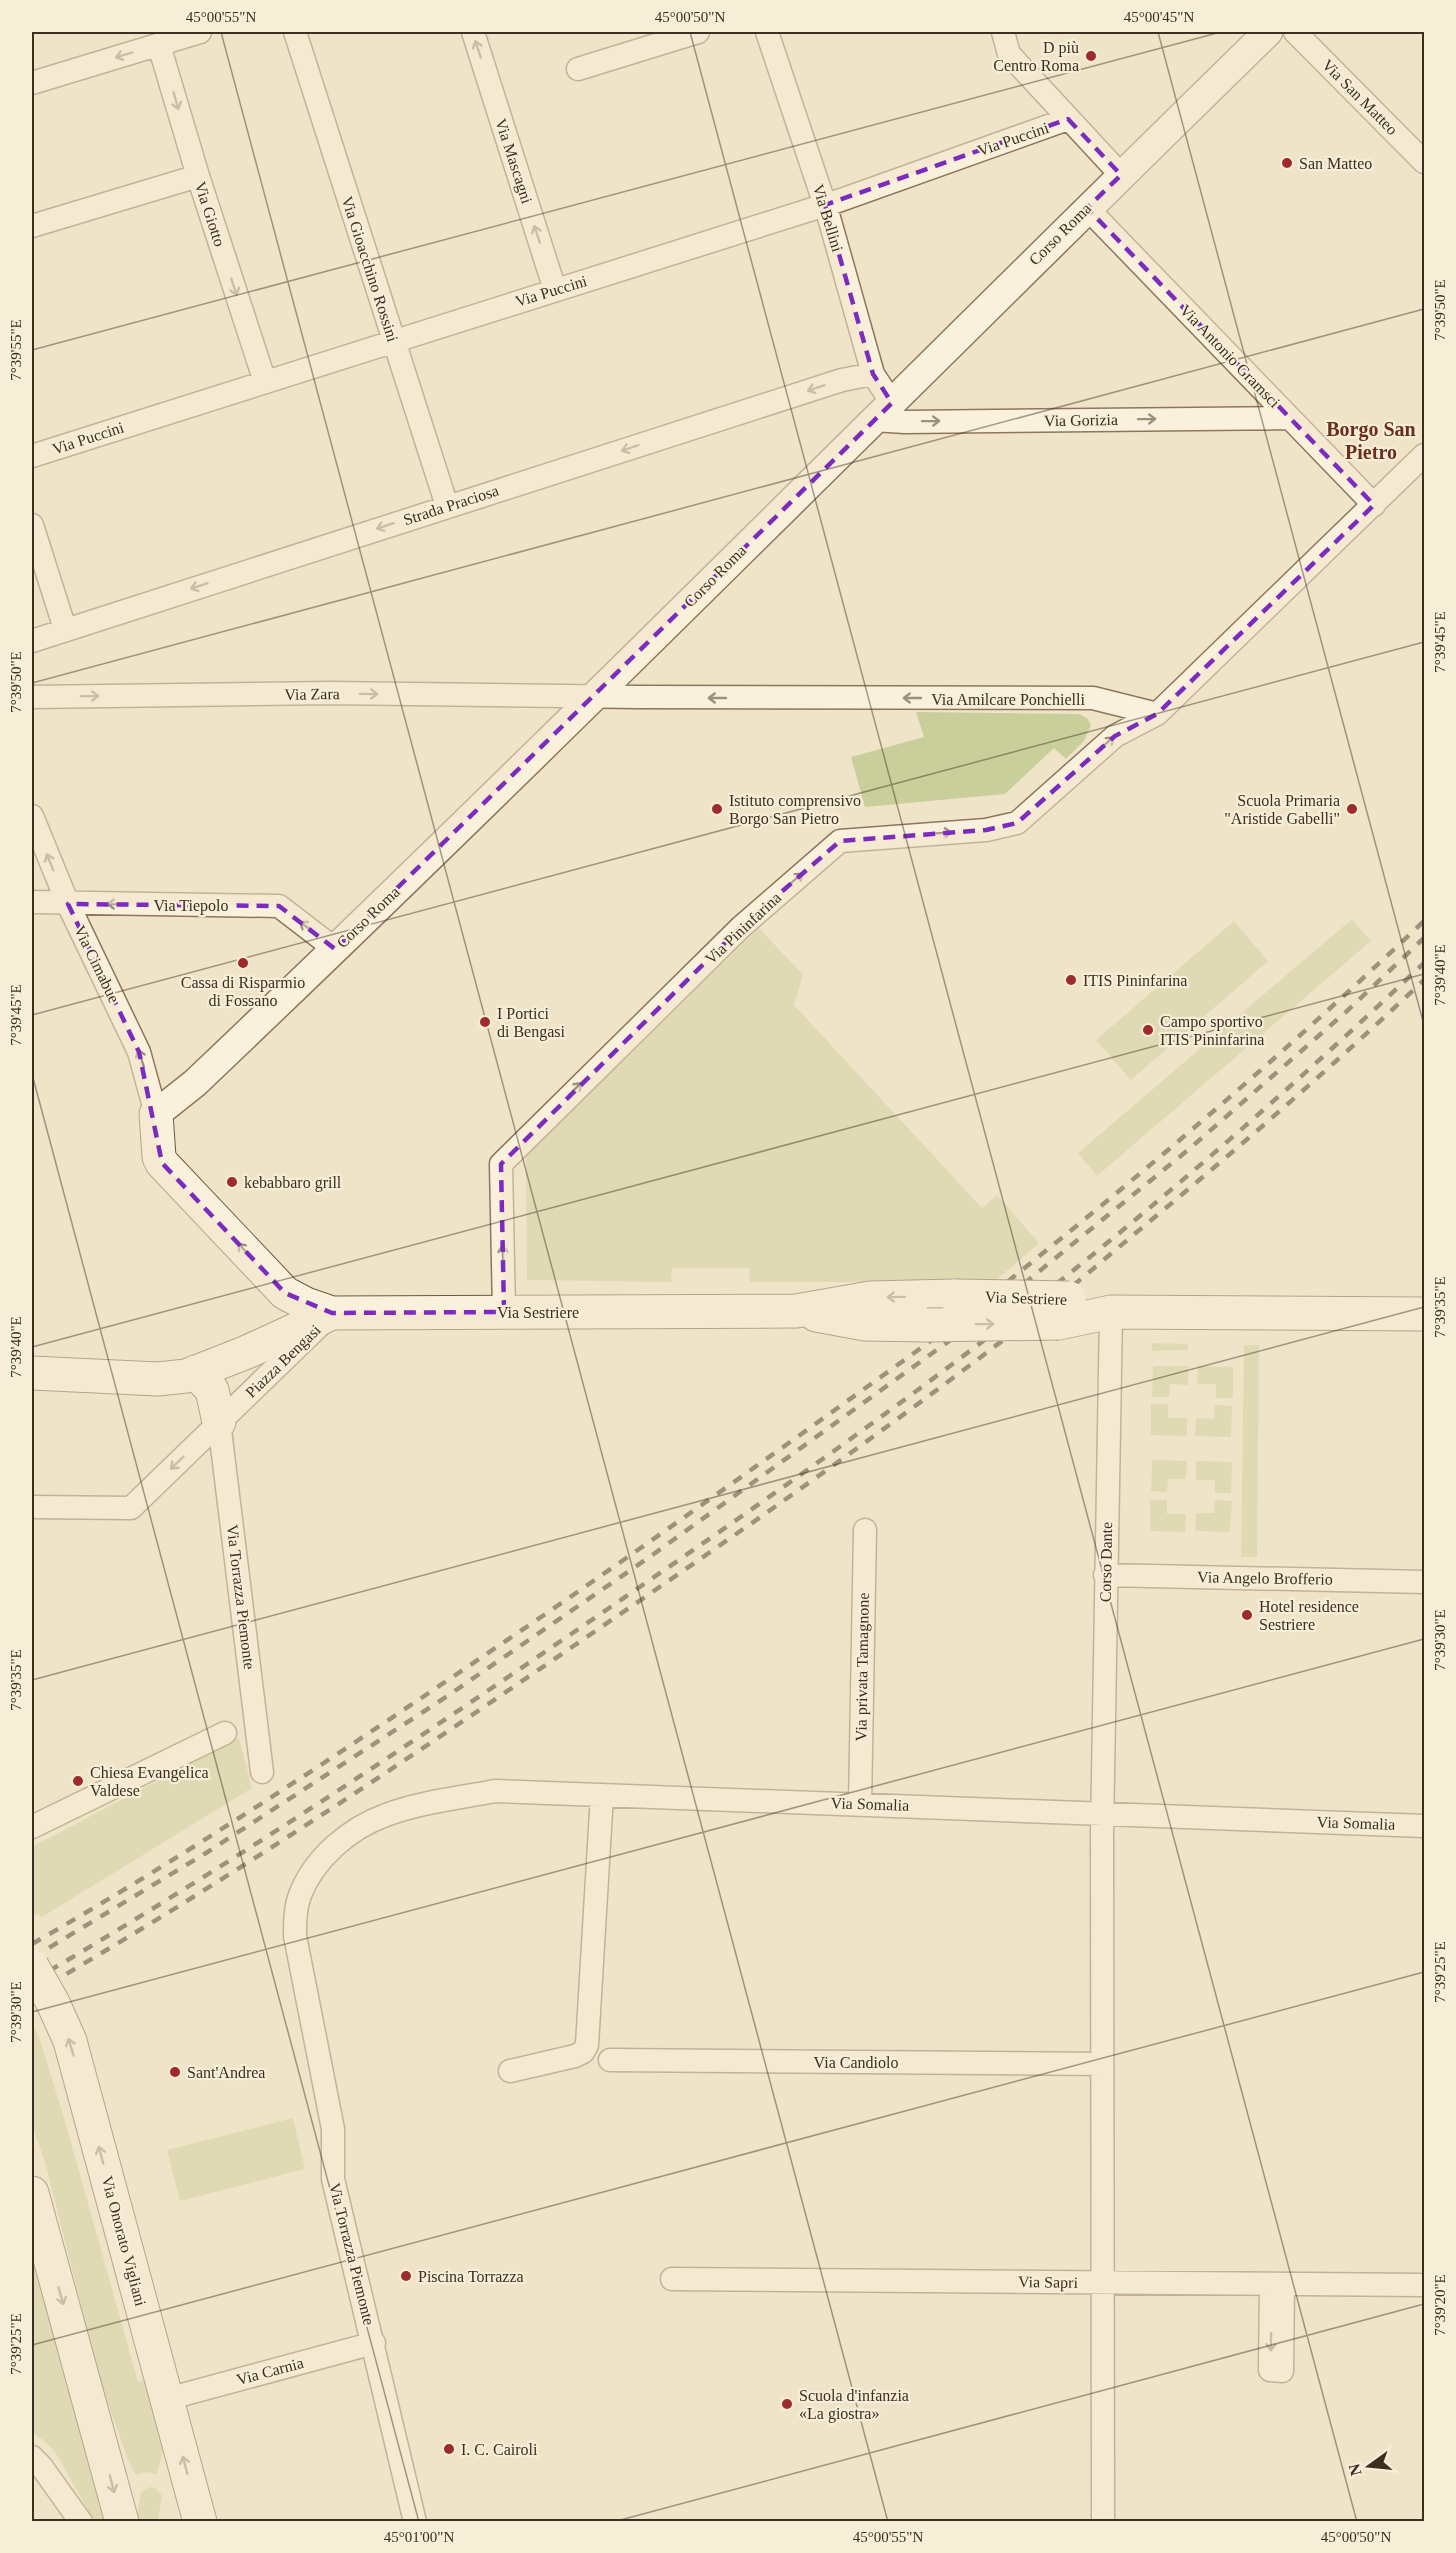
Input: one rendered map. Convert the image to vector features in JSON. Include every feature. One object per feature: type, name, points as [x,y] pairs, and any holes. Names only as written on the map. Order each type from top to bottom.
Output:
[{"type":"main road","name":"Via Sestriere","points":[[156,1114],[159,1156],[162,1163],[285,1293],[306,1304],[332,1313],[796,1311],[870,1298],[955,1296],[1064,1311],[1425,1314]]},
{"type":"main road","name":"Via Sestriere","points":[[796,1311],[865,1324],[927,1324],[1064,1311]]},
{"type":"main road","name":"Piazza Bengasi","points":[[32,1373],[158,1379],[186,1376],[247,1352],[332,1313]]},
{"type":"main road","points":[[195,1372],[212,1390],[219,1422]]},
{"type":"main road","name":"Via Onorato Vigliani","points":[[32,1966],[53,2003],[70,2041],[200,2522]]},
{"type":"main road","points":[[32,2193],[122,2522]]},
{"type":"street","points":[[32,83],[200,32]]},
{"type":"street","name":"Via Gioacchino Rossini","points":[[295,32],[447,506]]},
{"type":"street","name":"Via Mascagni","points":[[473,32],[555,290]]},
{"type":"street","points":[[578,69],[698,32]]},
{"type":"street","name":"Via Bellini","points":[[767,32],[825,205],[882,412]]},
{"type":"street","points":[[1003,32],[1009,54],[1121,175]]},
{"type":"street","name":"Corso Roma","points":[[156,1114],[195,1083],[335,949],[1268,32]]},
{"type":"street","name":"Via San Matteo","points":[[1295,32],[1425,162]]},
{"type":"street","name":"Via Giotto","points":[[159,45],[198,176],[265,382]]},
{"type":"street","name":"Via Puccini","points":[[32,456],[825,205],[1068,119]]},
{"type":"street","points":[[32,226],[198,176]]},
{"type":"street","name":"Via Antonio Gramsci","points":[[1087,208],[1374,505]]},
{"type":"street","name":"Strada Praciosa","points":[[32,641],[842,380],[873,374]]},
{"type":"street","name":"Via Gorizia","points":[[882,412],[905,422],[1290,418]]},
{"type":"street","points":[[1157,714],[1425,455]]},
{"type":"street","points":[[32,525],[65,629]]},
{"type":"street","name":"Via Zara","points":[[32,697],[332,693],[593,696]]},
{"type":"street","name":"Via Amilcare Ponchielli","points":[[593,696],[1093,698],[1157,714]]},
{"type":"street","name":"Via Pininfarina","points":[[504,1312],[501,1164],[741,927],[840,841],[986,830],[1017,823],[1115,736],[1157,714]]},
{"type":"street","name":"Via Cimabue","points":[[32,816],[69,904],[140,1052],[156,1114]]},
{"type":"street","name":"Via Tiepolo","points":[[32,902],[279,906],[335,949]]},
{"type":"street","name":"Corso Dante","points":[[1103,1812],[1111,1312]]},
{"type":"street","name":"Piazza Bengasi","points":[[32,1507],[131,1508],[332,1313]]},
{"type":"street","name":"Via Torrazza Piemonte","points":[[219,1422],[262,1772]]},
{"type":"street","name":"Via privata Tamagnone","points":[[860,1804],[865,1530]]},
{"type":"street","name":"Via Angelo Brofferio","points":[[1106,1575],[1425,1581]]},
{"type":"street","points":[[32,1827],[225,1732]]},
{"type":"street","name":"Via Somalia","points":[[329,1851],[346,1837],[386,1815],[495,1791],[1103,1812],[1425,1826]]},
{"type":"street","points":[[510,2071],[575,2056],[583,2052],[587,2045],[602,1795]]},
{"type":"street","points":[[1103,1812],[1103,2522]]},
{"type":"street","name":"Via Torrazza Piemonte","points":[[329,1851],[306,1882],[299,1897],[295,1915],[295,1936],[333,2129],[333,2179],[415,2522]]},
{"type":"street","name":"Via Candiolo","points":[[610,2060],[1102,2064]]},
{"type":"street","name":"Via Sapri","points":[[672,2279],[1425,2285]]},
{"type":"street","name":"Via Carnia","points":[[167,2399],[374,2343]]},
{"type":"street","points":[[32,2457],[81,2522]]},
{"type":"highlighted area","points":[[1068,119],[1121,175],[1087,208],[1374,505],[1157,714],[1115,736],[1017,823],[986,830],[840,841],[741,927],[501,1164],[504,1312],[332,1313],[285,1293],[162,1163],[139,1052],[68,904],[279,906],[335,949],[892,403],[873,374],[825,205]]},
{"type":"green space","points":[[916,712],[1079,714],[1087,718],[1091,725],[1084,741],[1066,759],[1054,748],[1005,794],[865,807],[851,757],[924,737]]},
{"type":"green space","points":[[1352,919],[1371,941],[1097,1176],[1078,1153]]},
{"type":"green space","points":[[1234,921],[1268,961],[1131,1080],[1096,1040]]},
{"type":"green space","points":[[759,928],[803,975],[794,1005],[982,1208],[997,1195],[1039,1243],[994,1282],[750,1282],[749,1268],[672,1268],[671,1282],[527,1280],[526,1156]]},
{"type":"green space","points":[[1152,1343],[1188,1344],[1188,1350],[1152,1351]]},
{"type":"green space","points":[[1244,1345],[1259,1345],[1257,1557],[1241,1557]]},
{"type":"green space","points":[[1153,1366],[1189,1366],[1188,1385],[1170,1384],[1169,1397],[1152,1397]]},
{"type":"green space","points":[[1198,1366],[1233,1367],[1233,1398],[1216,1398],[1216,1384],[1197,1384]]},
{"type":"green space","points":[[1151,1404],[1168,1404],[1168,1418],[1187,1418],[1187,1436],[1151,1435]]},
{"type":"green space","points":[[1215,1405],[1232,1406],[1231,1437],[1195,1436],[1196,1418],[1214,1419]]},
{"type":"green space","points":[[1152,1460],[1187,1461],[1186,1479],[1168,1479],[1167,1492],[1151,1491]]},
{"type":"green space","points":[[1196,1461],[1232,1462],[1231,1493],[1215,1493],[1215,1480],[1196,1480]]},
{"type":"green space","points":[[1150,1500],[1167,1500],[1167,1514],[1186,1514],[1185,1532],[1150,1531]]},
{"type":"green space","points":[[1215,1500],[1232,1501],[1230,1532],[1195,1531],[1196,1513],[1214,1513]]},
{"type":"green space","points":[[239,1738],[252,1788],[42,1917],[37,1914],[32,1917],[32,1847]]},
{"type":"green space","points":[[32,2023],[40,2040],[65,2121],[138,2382],[147,2380],[164,2446],[157,2474],[146,2472],[136,2475],[128,2460],[101,2384],[45,2162],[32,2125]]},
{"type":"green space","points":[[293,2118],[305,2169],[180,2201],[167,2150]]},
{"type":"green space","points":[[32,2193],[122,2521],[94,2521],[54,2450],[32,2431]]},
{"type":"green space","points":[[150,2487],[156,2488],[162,2496],[158,2521],[136,2521],[141,2492]]},
{"type":"railway","points":[[32,1944],[227,1826],[418,1700],[643,1546],[918,1350],[983,1301],[1153,1163],[1317,1020],[1424,921]]},
{"type":"railway","points":[[32,1958],[206,1853],[443,1699],[651,1556],[988,1313],[1188,1150],[1347,1011],[1424,938]]},
{"type":"railway","points":[[32,1981],[232,1859],[428,1731],[732,1523],[904,1400],[1017,1315],[1173,1188],[1275,1099],[1424,963]]},
{"type":"railway","points":[[32,1994],[170,1912],[372,1782],[631,1607],[865,1443],[980,1358],[1078,1281],[1216,1166],[1424,980]]},
{"type":"place","name":"D più Centro Roma","points":[[1091,56]]},
{"type":"place","name":"San Matteo","points":[[1287,163]]},
{"type":"place","name":"Istituto comprensivo Borgo San Pietro","points":[[717,809]]},
{"type":"place","name":"Scuola Primaria \"Aristide Gabelli\"","points":[[1352,809]]},
{"type":"place","name":"Cassa di Risparmio di Fossano","points":[[243,963]]},
{"type":"place","name":"ITIS Pininfarina","points":[[1071,980]]},
{"type":"place","name":"I Portici di Bengasi","points":[[485,1022]]},
{"type":"place","name":"Campo sportivo ITIS Pininfarina","points":[[1148,1030]]},
{"type":"place","name":"kebabbaro grill","points":[[232,1182]]},
{"type":"place","name":"Hotel residence Sestriere","points":[[1247,1615]]},
{"type":"place","name":"Chiesa Evangelica Valdese","points":[[78,1781]]},
{"type":"place","name":"Sant'Andrea","points":[[175,2072]]},
{"type":"place","name":"Piscina Torrazza","points":[[406,2276]]},
{"type":"place","name":"Scuola d'infanzia «La giostra»","points":[[787,2404]]},
{"type":"place","name":"I. C. Cairoli","points":[[449,2449]]},
{"type":"district","name":"Borgo San Pietro","points":[[1371,440]]}]
